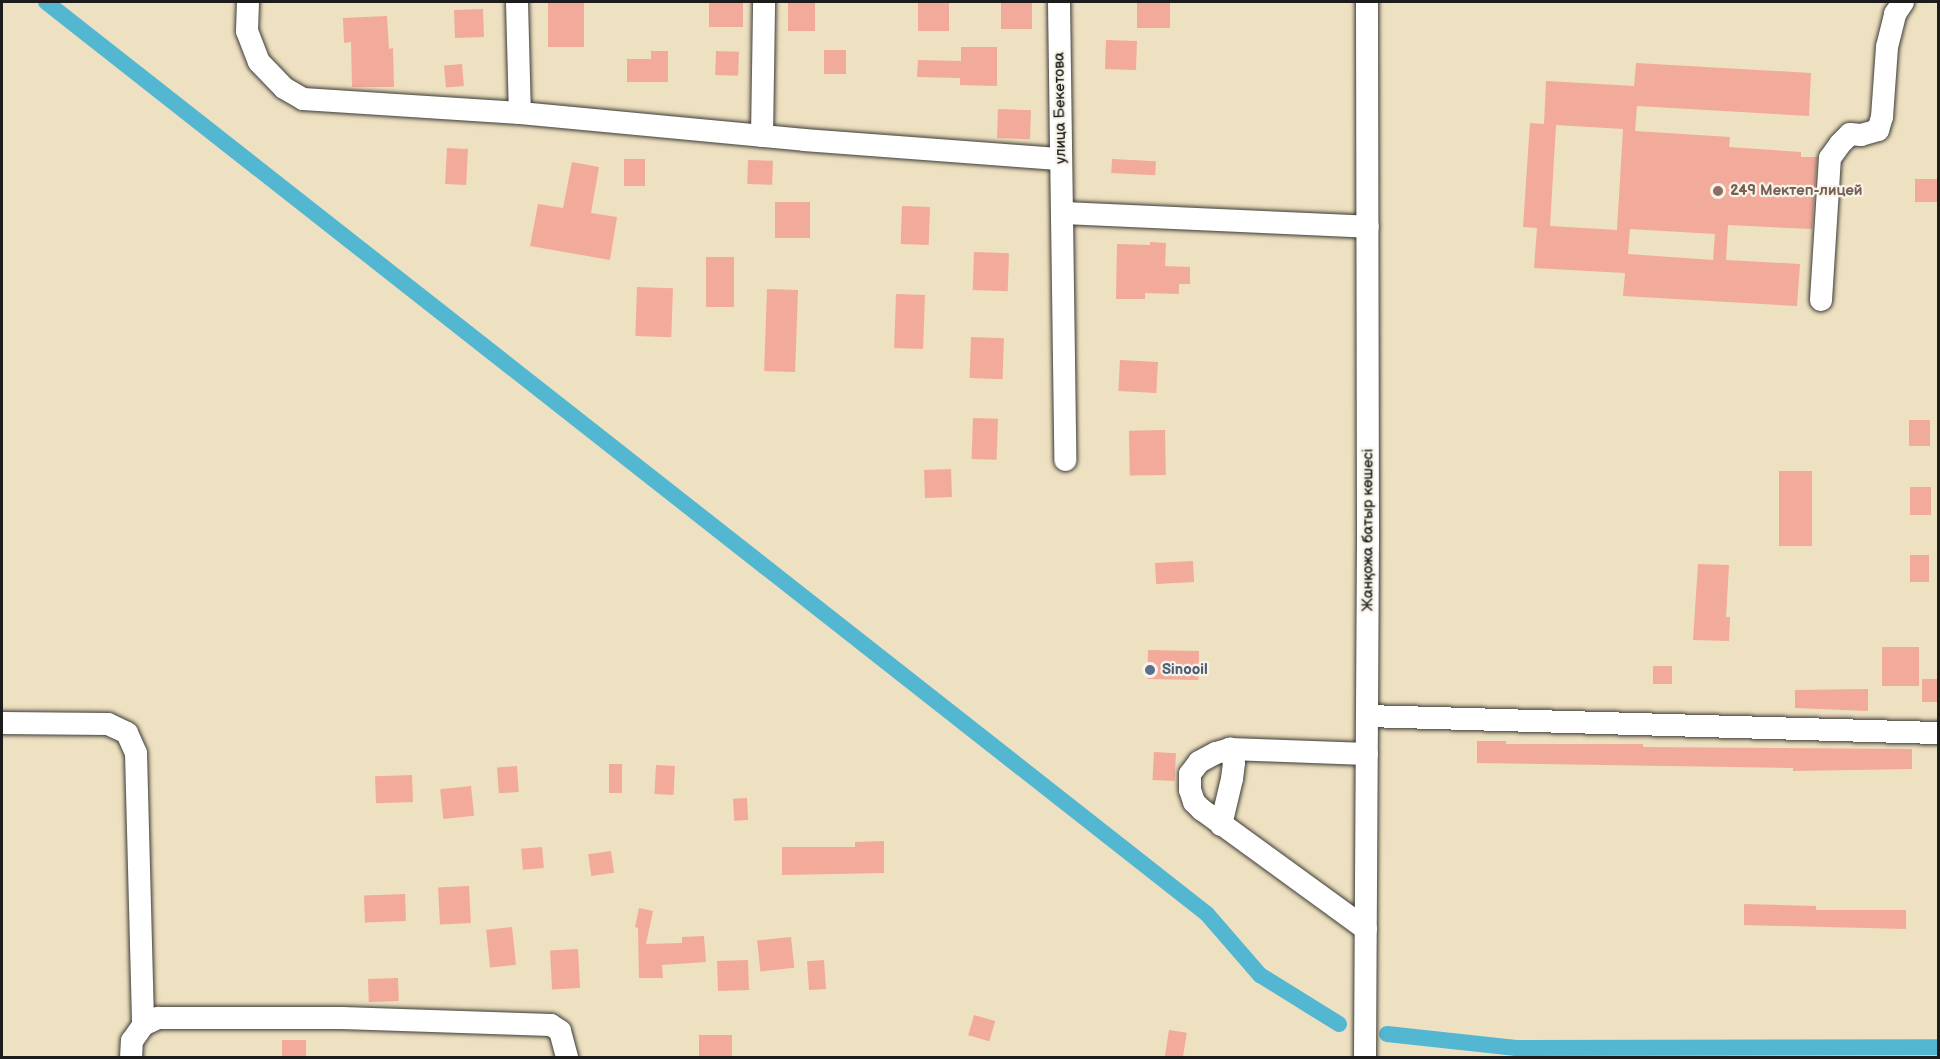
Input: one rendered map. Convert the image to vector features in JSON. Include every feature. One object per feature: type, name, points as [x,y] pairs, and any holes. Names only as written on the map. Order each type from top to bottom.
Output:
[{"type":"street","points":[[248,2],[247,31],[259,62],[284,87],[303,99],[520,113],[1060,159]]},
{"type":"street","points":[[517,2],[520,113]]},
{"type":"street","points":[[762,135],[764,2]]},
{"type":"street","name":"улица Бекетова","points":[[1059,2],[1060,159],[1064,213],[1065,460]]},
{"type":"street","name":"Жанқожа батыр көшесі","points":[[1365,1058],[1367,2]]},
{"type":"street","points":[[1821,300],[1830,159],[1850,134],[1861,135],[1878,130],[1882,117],[1887,47],[1895,14],[1903,2]]},
{"type":"street","points":[[1064,213],[1368,228]]},
{"type":"street","points":[[1367,716],[1938,733]]},
{"type":"street","points":[[2,723],[108,724],[127,733],[136,753],[143,1025]]},
{"type":"street","points":[[1366,929],[1221,825],[1194,802],[1190,790],[1190,774],[1199,762],[1230,749],[1367,754]]},
{"type":"street","points":[[1221,825],[1234,764],[1230,749]]},
{"type":"street","points":[[131,1058],[132,1041],[143,1025],[158,1018],[308,1018],[551,1024],[560,1031],[567,1058]]},
{"type":"building","points":[[548,2],[584,2],[584,47],[548,47]]},
{"type":"building","points":[[709,2],[743,2],[743,27],[709,27]]},
{"type":"building","points":[[788,2],[815,2],[815,31],[788,31]]},
{"type":"building","points":[[918,2],[949,2],[949,31],[918,31]]},
{"type":"building","points":[[1001,2],[1032,2],[1032,29],[1001,29]]},
{"type":"building","points":[[1137,2],[1170,2],[1170,28],[1137,28]]},
{"type":"building","points":[[483,9],[484,37],[455,38],[454,10]]},
{"type":"building","points":[[387,16],[389,49],[393,48],[394,87],[352,87],[351,42],[344,43],[343,18]]},
{"type":"building","points":[[1106,40],[1137,41],[1136,70],[1105,69]]},
{"type":"building","points":[[961,47],[997,47],[997,86],[960,85],[960,78],[917,77],[918,60],[961,61]]},
{"type":"building","points":[[824,50],[846,50],[846,74],[824,74]]},
{"type":"building","points":[[651,51],[668,51],[668,82],[627,82],[627,59],[651,59]]},
{"type":"building","points":[[716,51],[739,52],[738,76],[715,75]]},
{"type":"building","name":"249 Мектеп-лицей","points":[[1636,63],[1811,73],[1809,116],[1637,106],[1635,131],[1730,137],[1729,147],[1801,152],[1801,157],[1817,157],[1812,229],[1728,225],[1726,260],[1800,264],[1797,306],[1623,296],[1625,273],[1534,268],[1537,228],[1523,227],[1530,123],[1544,124],[1546,81],[1634,86]],"holes":[[[1556,125],[1623,129],[1617,230],[1550,226]],[[1630,229],[1715,234],[1713,260],[1628,254]]]},
{"type":"building","points":[[462,64],[464,86],[446,87],[444,66]]},
{"type":"building","points":[[998,109],[1031,110],[1030,139],[997,138]]},
{"type":"building","points":[[447,148],[468,149],[466,185],[445,184]]},
{"type":"building","points":[[624,159],[645,159],[645,186],[624,186]]},
{"type":"building","points":[[1112,159],[1156,161],[1155,175],[1111,173]]},
{"type":"building","points":[[748,160],[773,161],[772,185],[747,184]]},
{"type":"building","points":[[572,162],[599,167],[591,213],[617,217],[610,260],[530,246],[538,204],[563,208]]},
{"type":"building","points":[[1915,179],[1938,179],[1938,202],[1915,202]]},
{"type":"building","points":[[775,202],[810,202],[810,238],[775,238]]},
{"type":"building","points":[[902,206],[930,207],[929,245],[901,244]]},
{"type":"building","points":[[1150,242],[1166,243],[1165,266],[1190,267],[1190,284],[1179,284],[1179,294],[1145,293],[1145,299],[1116,299],[1117,244],[1150,245]]},
{"type":"building","points":[[974,252],[1009,253],[1008,291],[973,290]]},
{"type":"building","points":[[706,257],[734,257],[734,307],[706,307]]},
{"type":"building","points":[[637,287],[673,288],[671,337],[635,336]]},
{"type":"building","points":[[767,289],[798,290],[795,372],[764,371]]},
{"type":"building","points":[[896,294],[925,295],[923,349],[894,348]]},
{"type":"building","points":[[971,337],[1004,338],[1003,379],[970,378]]},
{"type":"building","points":[[1120,360],[1158,362],[1156,393],[1118,391]]},
{"type":"building","points":[[973,418],[998,419],[997,460],[972,459]]},
{"type":"building","points":[[1909,420],[1930,420],[1930,446],[1909,446]]},
{"type":"building","points":[[1165,430],[1166,475],[1130,476],[1129,431]]},
{"type":"building","points":[[951,469],[952,497],[925,498],[924,470]]},
{"type":"building","points":[[1779,471],[1812,471],[1812,546],[1779,546]]},
{"type":"building","points":[[1910,487],[1931,487],[1931,515],[1910,515]]},
{"type":"building","points":[[1910,555],[1929,555],[1929,582],[1910,582]]},
{"type":"building","points":[[1193,561],[1194,582],[1156,584],[1155,563]]},
{"type":"building","points":[[1698,564],[1729,565],[1726,617],[1730,617],[1729,641],[1693,640]]},
{"type":"building","points":[[1882,647],[1919,647],[1919,686],[1882,686]]},
{"type":"building","points":[[1148,650],[1199,651],[1198,680],[1147,679]]},
{"type":"building","points":[[1653,666],[1672,666],[1672,684],[1653,684]]},
{"type":"building","points":[[1922,679],[1938,679],[1938,702],[1922,702]]},
{"type":"building","points":[[1868,689],[1868,711],[1795,708],[1795,690]]},
{"type":"building","points":[[1477,741],[1506,741],[1506,744],[1643,744],[1643,747],[1912,749],[1912,769],[1793,771],[1793,768],[1477,763]]},
{"type":"building","points":[[1154,752],[1176,753],[1175,781],[1153,780]]},
{"type":"building","points":[[609,764],[622,764],[622,793],[609,793]]},
{"type":"building","points":[[656,765],[675,766],[673,795],[654,794]]},
{"type":"building","points":[[517,766],[519,792],[499,793],[497,767]]},
{"type":"building","points":[[412,775],[413,802],[376,803],[375,776]]},
{"type":"building","points":[[471,786],[474,816],[443,819],[440,789]]},
{"type":"building","points":[[747,798],[748,820],[734,821],[733,799]]},
{"type":"building","points":[[884,841],[884,873],[782,875],[782,847],[855,847],[855,842]]},
{"type":"building","points":[[542,847],[544,868],[523,870],[521,849]]},
{"type":"building","points":[[611,851],[614,873],[591,876],[588,854]]},
{"type":"building","points":[[469,886],[471,923],[440,925],[438,888]]},
{"type":"building","points":[[405,894],[406,921],[365,922],[364,895]]},
{"type":"building","points":[[1744,904],[1816,906],[1816,910],[1906,910],[1906,929],[1744,925]]},
{"type":"building","points":[[639,908],[653,911],[646,944],[682,943],[682,937],[704,936],[706,962],[662,965],[663,978],[639,978],[638,928],[635,927]]},
{"type":"building","points":[[512,927],[516,965],[490,968],[486,930]]},
{"type":"building","points":[[791,937],[794,968],[760,971],[757,941]]},
{"type":"building","points":[[578,949],[580,988],[552,989],[550,950]]},
{"type":"building","points":[[748,960],[749,990],[718,991],[717,961]]},
{"type":"building","points":[[824,960],[826,989],[809,990],[807,961]]},
{"type":"building","points":[[398,978],[399,1001],[369,1002],[368,979]]},
{"type":"building","points":[[974,1015],[995,1021],[989,1041],[968,1035]]},
{"type":"building","points":[[1169,1030],[1187,1033],[1183,1058],[1165,1058]]},
{"type":"building","points":[[699,1035],[732,1035],[732,1058],[699,1058]]},
{"type":"building","points":[[282,1040],[306,1040],[306,1058],[282,1058]]},
{"type":"waterway","points":[[46,2],[1207,914],[1260,975],[1339,1024]]},
{"type":"waterway","points":[[1387,1034],[1516,1048],[1938,1047]]},
{"type":"place","name":"249 Мектеп-лицей","points":[[1718,191]]},
{"type":"place","name":"Sinooil","points":[[1150,670]]}]
